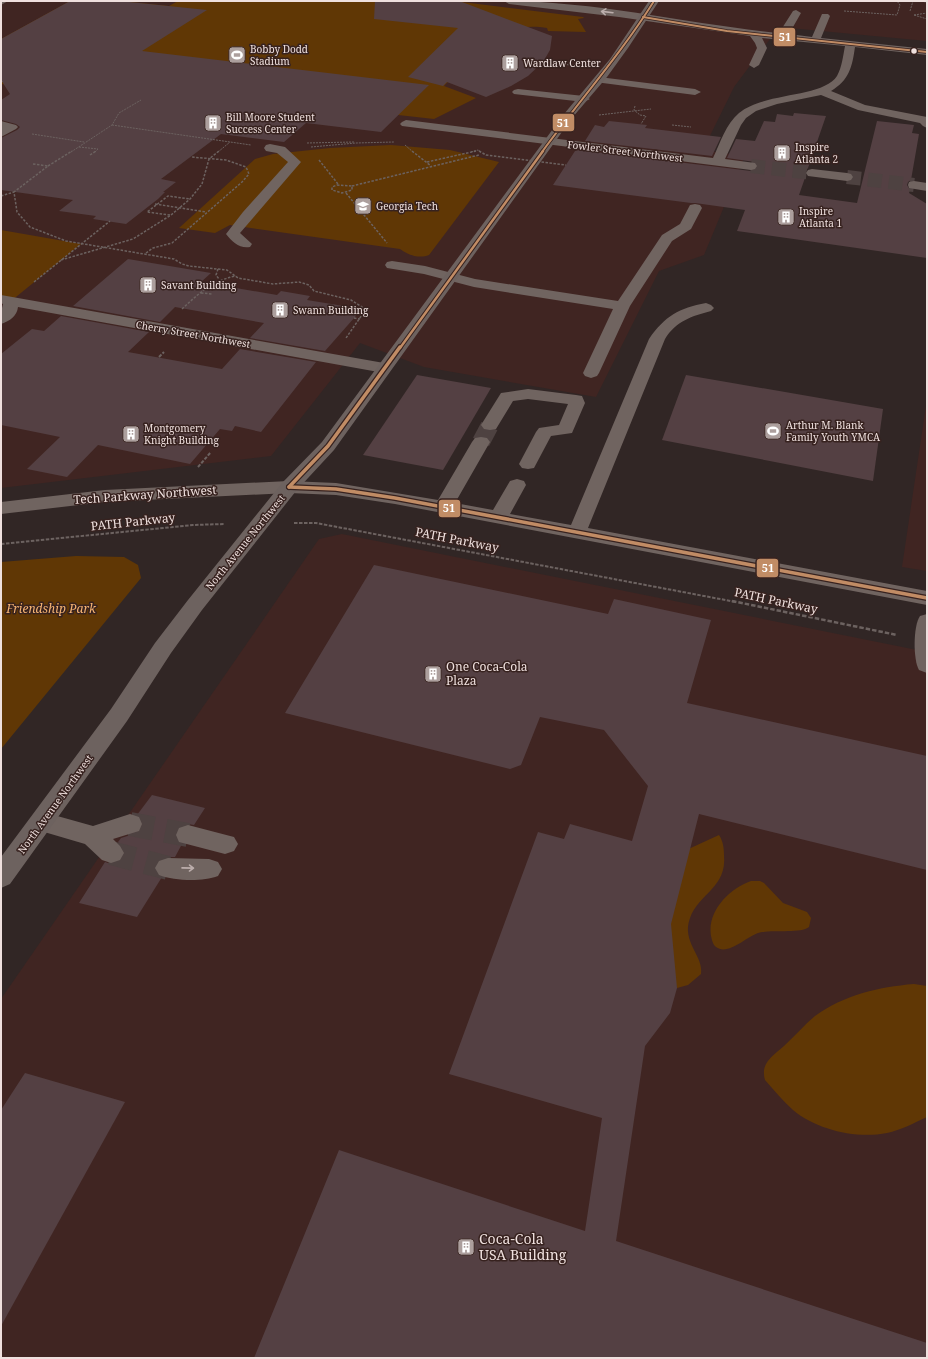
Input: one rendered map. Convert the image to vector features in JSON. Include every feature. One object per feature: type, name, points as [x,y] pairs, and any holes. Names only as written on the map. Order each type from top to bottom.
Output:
[{"type":"highway","name":"North Avenue Northwest","points":[[1,877],[119,715],[163,648],[289,486],[328,446],[568,116],[599,80],[654,1]]},
{"type":"street","points":[[509,1],[643,17],[753,34],[927,52]]},
{"type":"street","points":[[782,37],[792,24],[796,13]]},
{"type":"street","points":[[815,40],[825,16]]},
{"type":"street","points":[[753,34],[760,42],[762,48],[754,65]]},
{"type":"street","points":[[718,162],[728,137],[741,116],[763,103],[821,91],[836,83],[844,70],[850,44]]},
{"type":"street","points":[[599,80],[695,92]]},
{"type":"street","points":[[821,91],[862,108],[924,120],[927,124]]},
{"type":"street","points":[[518,92],[584,99]]},
{"type":"street","name":"Fowler Street Northwest","points":[[406,124],[751,166]]},
{"type":"street","points":[[1,125],[12,127],[1,133]]},
{"type":"street","points":[[245,244],[233,234],[244,217],[284,177],[295,162],[281,150],[270,148]]},
{"type":"street","points":[[812,173],[847,177]]},
{"type":"street","points":[[914,185],[927,187]]},
{"type":"street","points":[[591,372],[622,306],[667,238],[686,226],[695,208]]},
{"type":"street","points":[[392,265],[474,283],[622,306]]},
{"type":"street","points":[[1,319],[10,312],[6,300]]},
{"type":"street","name":"Cherry Street Northwest","points":[[6,300],[384,368]]},
{"type":"street","points":[[577,532],[657,339],[663,328],[685,313],[706,308]]},
{"type":"street","points":[[490,425],[507,397],[528,394],[576,400],[577,403],[566,429],[548,425],[528,464]]},
{"type":"street","points":[[443,507],[481,442]]},
{"type":"street","points":[[498,517],[517,485]]},
{"type":"street","name":"Tech Parkway Northwest","points":[[1,508],[105,496],[289,486],[336,489],[443,507],[792,571],[927,598]]},
{"type":"street","points":[[927,621],[927,665]]},
{"type":"street","points":[[42,822],[93,836],[111,853]]},
{"type":"street","points":[[93,836],[130,824]]},
{"type":"street","points":[[188,835],[225,844]]},
{"type":"street","points":[[168,868],[209,869]]},
{"type":"path","points":[[728,1],[757,1]]},
{"type":"path","points":[[842,10],[897,15],[900,5],[896,1]]},
{"type":"path","points":[[910,11],[913,1]]},
{"type":"path","points":[[918,1],[927,2]]},
{"type":"path","points":[[927,12],[914,15],[927,19]]},
{"type":"path","points":[[543,62],[579,66]]},
{"type":"path","points":[[1,196],[14,192],[48,166],[112,125],[119,113],[141,100]]},
{"type":"path","points":[[634,110],[635,106]]},
{"type":"path","points":[[607,113],[652,109]]},
{"type":"path","points":[[634,110],[640,115],[646,116],[641,124]]},
{"type":"path","points":[[112,125],[270,148]]},
{"type":"path","points":[[672,125],[691,127]]},
{"type":"path","points":[[32,134],[85,142]]},
{"type":"path","points":[[305,143],[345,141],[356,143]]},
{"type":"path","points":[[61,260],[133,239],[171,215],[190,199],[202,184],[209,159],[230,142]]},
{"type":"path","points":[[309,147],[356,143],[397,142]]},
{"type":"path","points":[[410,144],[403,143],[431,166]]},
{"type":"path","points":[[78,146],[98,149],[90,155]]},
{"type":"path","points":[[352,186],[352,190],[346,193],[338,193],[332,190],[332,187],[338,184],[352,186],[481,154],[474,149],[467,149]]},
{"type":"path","points":[[427,162],[478,150],[486,154],[566,165]]},
{"type":"path","points":[[146,254],[153,248],[172,243],[242,182],[249,174],[246,166],[226,160],[191,156]]},
{"type":"path","points":[[318,160],[338,184]]},
{"type":"path","points":[[33,164],[48,166]]},
{"type":"path","points":[[14,192],[17,212],[30,227],[66,241],[174,259],[182,264],[227,270],[238,278],[273,284],[299,282],[309,285],[314,291],[351,300],[362,307],[364,312],[346,339]]},
{"type":"path","points":[[346,193],[394,250],[392,265]]},
{"type":"path","points":[[171,215],[148,212],[156,204],[168,196],[190,199]]},
{"type":"path","points":[[156,204],[207,212]]},
{"type":"path","points":[[6,300],[61,260],[110,221]]},
{"type":"path","points":[[218,269],[216,275],[219,279]]},
{"type":"path","points":[[181,310],[219,279],[236,276]]},
{"type":"path","points":[[200,293],[212,294]]},
{"type":"path","points":[[354,318],[360,319]]},
{"type":"path","points":[[195,470],[211,452]]},
{"type":"path","name":"PATH Parkway","points":[[1,544],[193,525],[316,523],[718,598],[897,635]]},
{"type":"shaded area","name":"Georgia Tech","points":[[1,1],[927,1],[927,41],[779,27],[734,87],[703,150],[745,156],[704,255],[659,271],[596,397],[424,367],[360,343],[271,456],[1,488]]},
{"type":"shaded area","points":[[927,399],[927,571],[902,567]]},
{"type":"shaded area","points":[[342,534],[927,652],[927,1358],[1,1358],[1,999],[319,539]]},
{"type":"green space","name":"Bobby Dodd Stadium","points":[[70,1],[120,1],[169,6],[178,1],[454,1],[583,17],[584,18],[578,19],[586,32],[548,31],[547,28],[528,27],[495,32],[444,86],[476,98],[434,119],[398,115],[59,92],[1,84],[1,39]]},
{"type":"green space","points":[[391,145],[450,150],[499,162],[429,255],[421,257],[410,255],[400,249],[230,225],[215,233],[179,228],[255,159],[273,154],[330,148]]},
{"type":"green space","points":[[1,230],[81,244],[11,301],[1,299]]},
{"type":"green space","name":"Friendship Park","points":[[76,556],[124,557],[138,565],[141,578],[1,749],[1,562]]},
{"type":"green space","points":[[719,835],[724,852],[724,866],[721,875],[712,890],[694,909],[688,927],[690,942],[699,961],[701,974],[688,985],[677,988],[665,947],[682,852]]},
{"type":"green space","points":[[751,881],[760,881],[764,883],[783,903],[807,912],[811,918],[809,927],[793,931],[771,931],[758,933],[731,948],[721,949],[716,947],[713,944],[711,936],[711,927],[712,918],[716,910],[721,902],[735,889]]},
{"type":"green space","points":[[914,984],[927,986],[927,1117],[892,1132],[875,1135],[850,1134],[825,1128],[803,1117],[789,1107],[765,1080],[764,1069],[768,1060],[815,1016],[850,997],[862,993],[887,987]]},
{"type":"building","points":[[70,1],[120,1],[207,10],[142,51],[429,85],[381,132],[306,123],[284,142],[221,134],[161,179],[176,182],[163,192],[165,192],[158,199],[126,224],[93,219],[96,216],[59,211],[73,200],[1,190],[1,138],[20,127],[16,124],[1,120],[1,100],[10,94],[1,80],[1,39]]},
{"type":"building","points":[[375,1],[462,2],[552,36],[550,50],[543,62],[528,76],[511,86],[486,97],[447,82],[443,86],[408,77],[458,28],[374,19]]},
{"type":"building","points":[[794,113],[826,116],[808,168],[805,172],[806,175],[799,195],[857,203],[877,121],[914,125],[912,133],[919,134],[911,180],[907,185],[910,190],[909,193],[927,204],[927,258],[737,231],[745,210],[553,185],[575,151],[579,150],[751,171],[755,170],[758,165],[755,162],[727,158],[736,139],[755,141],[764,121],[775,122],[777,114],[793,116]]},
{"type":"building","points":[[609,121],[647,125],[645,128],[721,137],[712,156],[585,141],[595,125],[604,127]]},
{"type":"building","points":[[128,259],[211,273],[201,282],[277,295],[281,291],[310,296],[307,300],[362,309],[325,351],[250,338],[264,323],[175,307],[160,322],[73,306]]},
{"type":"building","points":[[61,316],[149,332],[128,352],[222,369],[240,349],[316,362],[261,432],[235,426],[232,431],[220,429],[190,464],[98,445],[67,477],[27,469],[60,437],[1,425],[1,354],[32,329],[44,331]]},
{"type":"building","points":[[417,375],[491,388],[443,470],[363,455]]},
{"type":"building","name":"Arthur M. Blank Family Youth YMCA","points":[[686,375],[883,409],[873,481],[662,440]]},
{"type":"building","points":[[374,565],[608,614],[614,599],[711,620],[687,703],[927,756],[927,870],[699,814],[671,924],[677,988],[670,1013],[645,1046],[616,1241],[927,1343],[927,1358],[254,1358],[339,1150],[585,1231],[602,1118],[449,1074],[538,832],[564,839],[570,824],[632,841],[648,786],[604,730],[540,717],[521,765],[510,769],[285,713]]},
{"type":"building","points":[[152,795],[205,808],[194,825],[188,824],[178,827],[175,836],[178,843],[182,844],[175,857],[168,857],[158,860],[154,869],[158,876],[162,877],[137,917],[79,903],[105,862],[111,864],[121,861],[125,852],[118,842],[121,838],[140,832],[143,823],[140,816],[137,815]]},
{"type":"building","points":[[25,1073],[125,1102],[1,1326],[1,1110]]},
{"type":"tunnel","points":[[751,166],[812,173]]},
{"type":"tunnel","points":[[847,177],[914,185]]},
{"type":"tunnel","points":[[481,442],[490,425]]},
{"type":"tunnel","points":[[130,824],[188,835]]},
{"type":"tunnel","points":[[111,853],[168,868]]},
{"type":"transit line","name":"51","points":[[289,487],[328,446],[568,116],[603,75],[654,1]]},
{"type":"transit line","name":"51","points":[[643,17],[727,31],[927,52]]},
{"type":"transit line","name":"51","points":[[289,487],[336,489],[395,498],[927,598]]},
{"type":"place","name":"Bobby Dodd Stadium","points":[[237,55]]},
{"type":"place","name":"Wardlaw Center","points":[[510,63]]},
{"type":"place","name":"Bill Moore Student Success Center","points":[[213,123]]},
{"type":"place","name":"Inspire Atlanta 2","points":[[782,153]]},
{"type":"place","name":"Georgia Tech","points":[[363,206]]},
{"type":"place","name":"Inspire Atlanta 1","points":[[786,217]]},
{"type":"place","name":"Savant Building","points":[[148,285]]},
{"type":"place","name":"Swann Building","points":[[280,310]]},
{"type":"place","name":"Arthur M. Blank Family Youth YMCA","points":[[773,431]]},
{"type":"place","name":"Montgomery Knight Building","points":[[131,434]]},
{"type":"place","name":"One Coca-Cola Plaza","points":[[433,674]]},
{"type":"place","name":"Coca-Cola USA Building","points":[[466,1247]]}]
